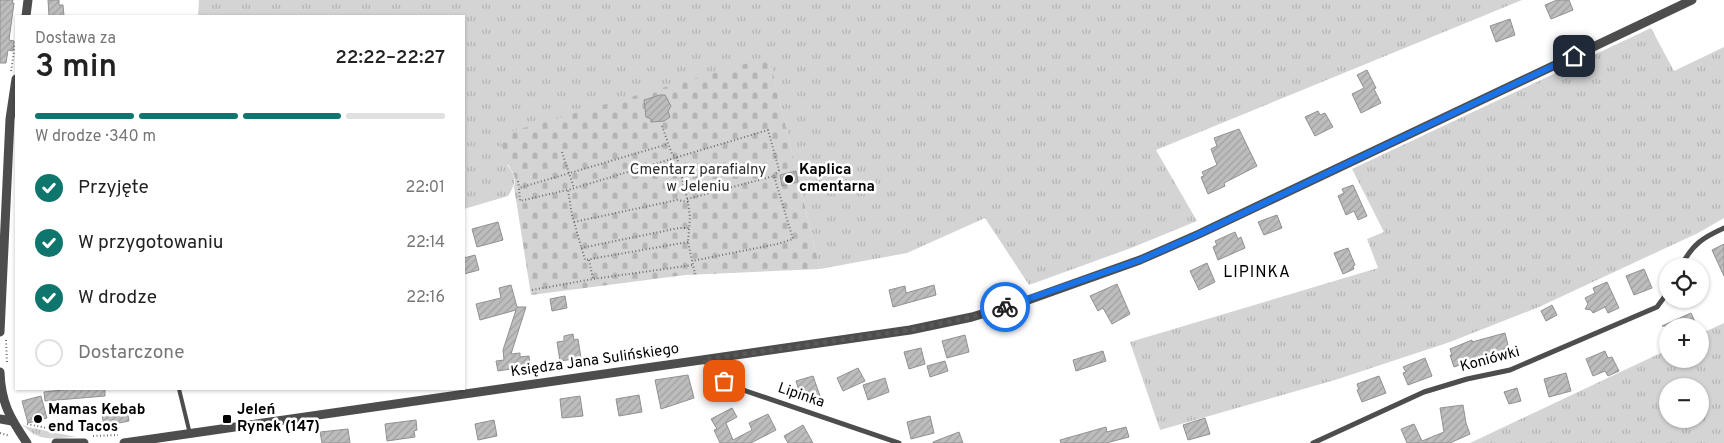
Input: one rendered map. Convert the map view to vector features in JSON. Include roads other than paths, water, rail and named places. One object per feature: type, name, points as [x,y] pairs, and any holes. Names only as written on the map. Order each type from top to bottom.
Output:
[{"type":"street","points":[[26,15],[28,0]]},
{"type":"street","name":"Księdza Jana Sulińskiego","points":[[122,439],[190,434],[910,330],[972,317],[1028,300],[1140,260],[1199,234],[1692,0]]},
{"type":"street","points":[[0,332],[10,119],[15,86]]},
{"type":"street","points":[[1685,258],[1698,241],[1724,228]]},
{"type":"street","name":"Koniówki","points":[[1313,443],[1424,392],[1467,379],[1510,370],[1657,307],[1659,304]]},
{"type":"street","name":"Lipinka","points":[[703,360],[724,381],[746,391],[899,443]]},
{"type":"street","points":[[0,372],[2,395],[12,421],[27,443]]},
{"type":"street","points":[[0,420],[12,421]]},
{"type":"street","points":[[56,443],[86,439]]},
{"type":"lane","points":[[179,390],[190,434]]},
{"type":"place","name":"Kaplica cmentarna","points":[[789,179]]},
{"type":"place","name":"Mamas Kebab end Tacos","points":[[38,419]]},
{"type":"place","name":"Jeleń Rynek (147)","points":[[227,419]]},
{"type":"district","name":"LIPINKA","points":[[1257,273]]},
{"type":"park label","name":"Cmentarz parafialny w Jeleniu","points":[[698,178]]}]
